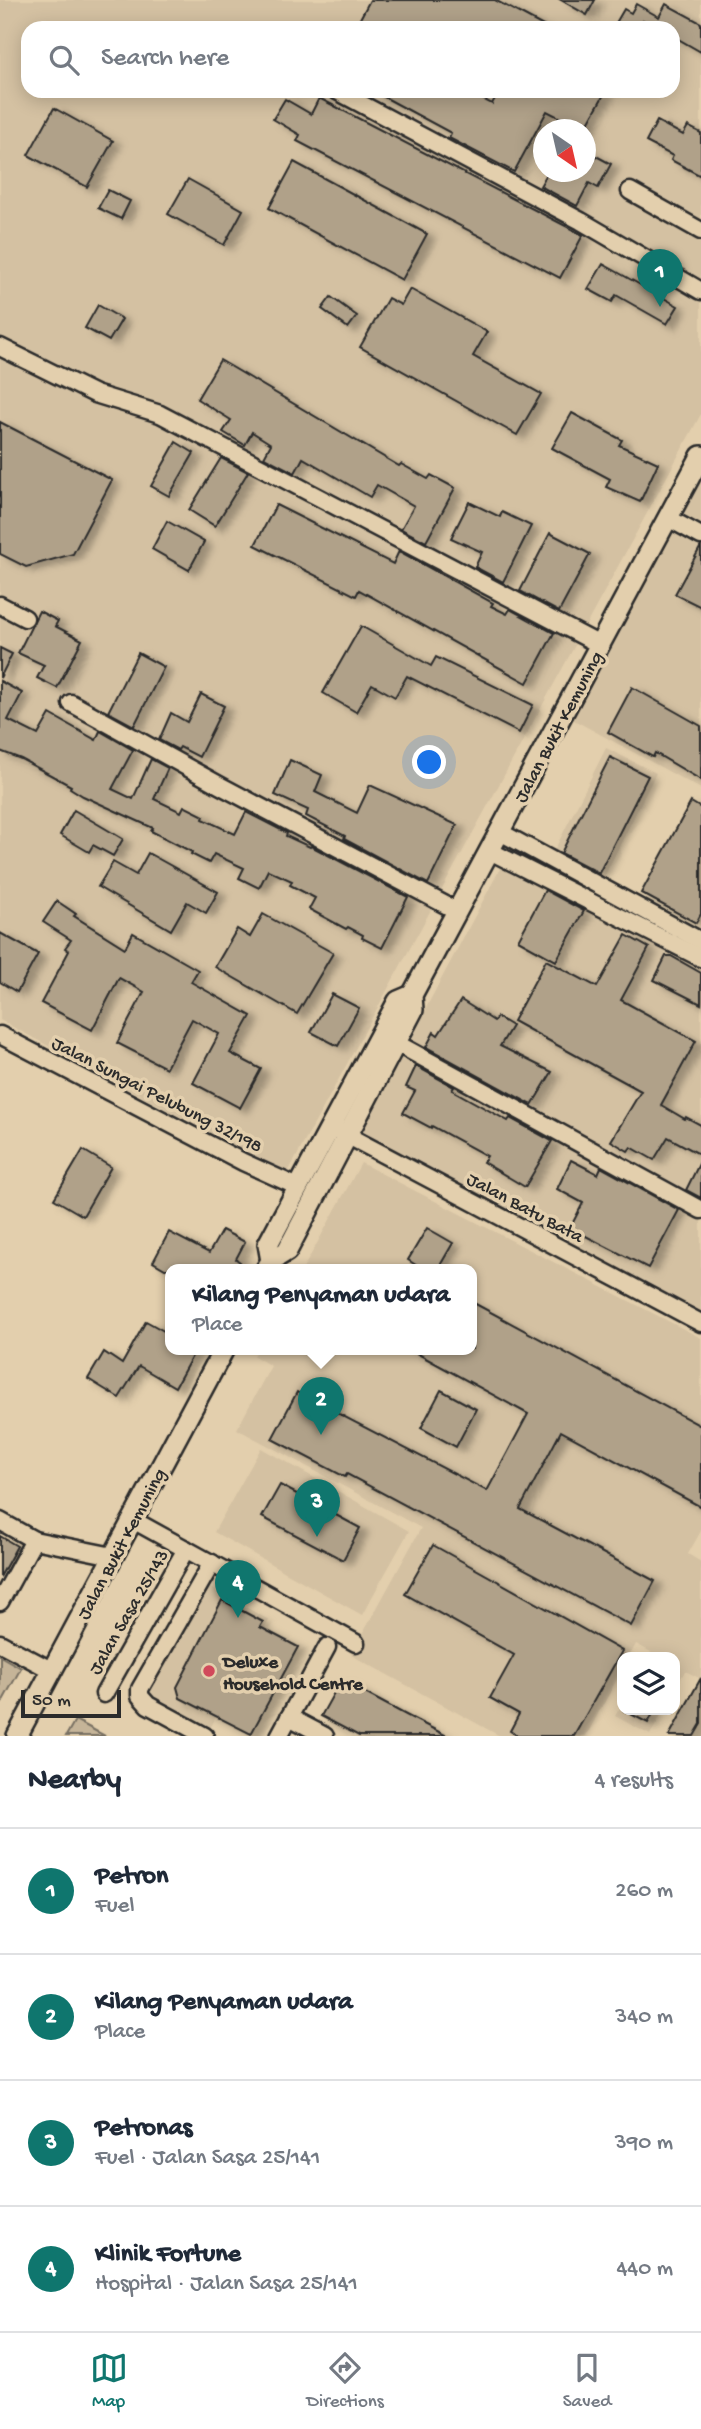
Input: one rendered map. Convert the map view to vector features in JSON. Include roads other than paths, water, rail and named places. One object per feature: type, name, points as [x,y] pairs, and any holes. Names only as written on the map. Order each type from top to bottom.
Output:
[{"type":"main road","name":"Jalan Bukit Kemuning","points":[[268,1264],[268,1244],[298,1186],[340,1131],[396,1043],[413,1010],[412,995],[701,456]]},
{"type":"main road","name":"Jalan Bukit Kemuning","points":[[269,1264],[287,1251],[398,1002],[412,995]]},
{"type":"main road","name":"Jalan Bukit Kemuning","points":[[17,1736],[220,1355]]},
{"type":"street","points":[[350,98],[581,221],[701,291]]},
{"type":"street","points":[[630,191],[701,231]]},
{"type":"street","points":[[0,347],[95,394],[160,414],[600,645]]},
{"type":"street","points":[[668,518],[701,536]]},
{"type":"street","points":[[0,605],[25,618]]},
{"type":"street","points":[[71,703],[457,911]]},
{"type":"street","points":[[500,832],[701,941]]},
{"type":"street","points":[[490,851],[701,958]]},
{"type":"street","name":"Jalan Sungai Pelubung 32/198","points":[[0,1035],[243,1161],[298,1186]]},
{"type":"street","points":[[396,1043],[701,1210]]},
{"type":"street","name":"Jalan Batu Bata","points":[[340,1131],[701,1323]]},
{"type":"street","points":[[133,1520],[356,1643]]},
{"type":"street","points":[[0,1521],[34,1539],[113,1556]]},
{"type":"street","points":[[0,1602],[34,1539]]},
{"type":"street","name":"Jalan Sasa 25/143","points":[[104,1694],[186,1549]]},
{"type":"street","points":[[205,1736],[148,1705],[140,1696],[140,1689],[212,1563]]},
{"type":"street","points":[[0,1643],[51,1670]]},
{"type":"street","points":[[279,1736],[327,1647]]},
{"type":"street","points":[[289,1717],[325,1736]]},
{"type":"place","name":"Petron","points":[[660,307]]},
{"type":"place","name":"Kilang Penyaman udara","points":[[321,1435]]},
{"type":"place","name":"Petronas","points":[[317,1537]]},
{"type":"place","name":"Klinik Fortune","points":[[238,1618]]},
{"type":"place","name":"Deluxe Household Centre","points":[[209,1671]]}]
